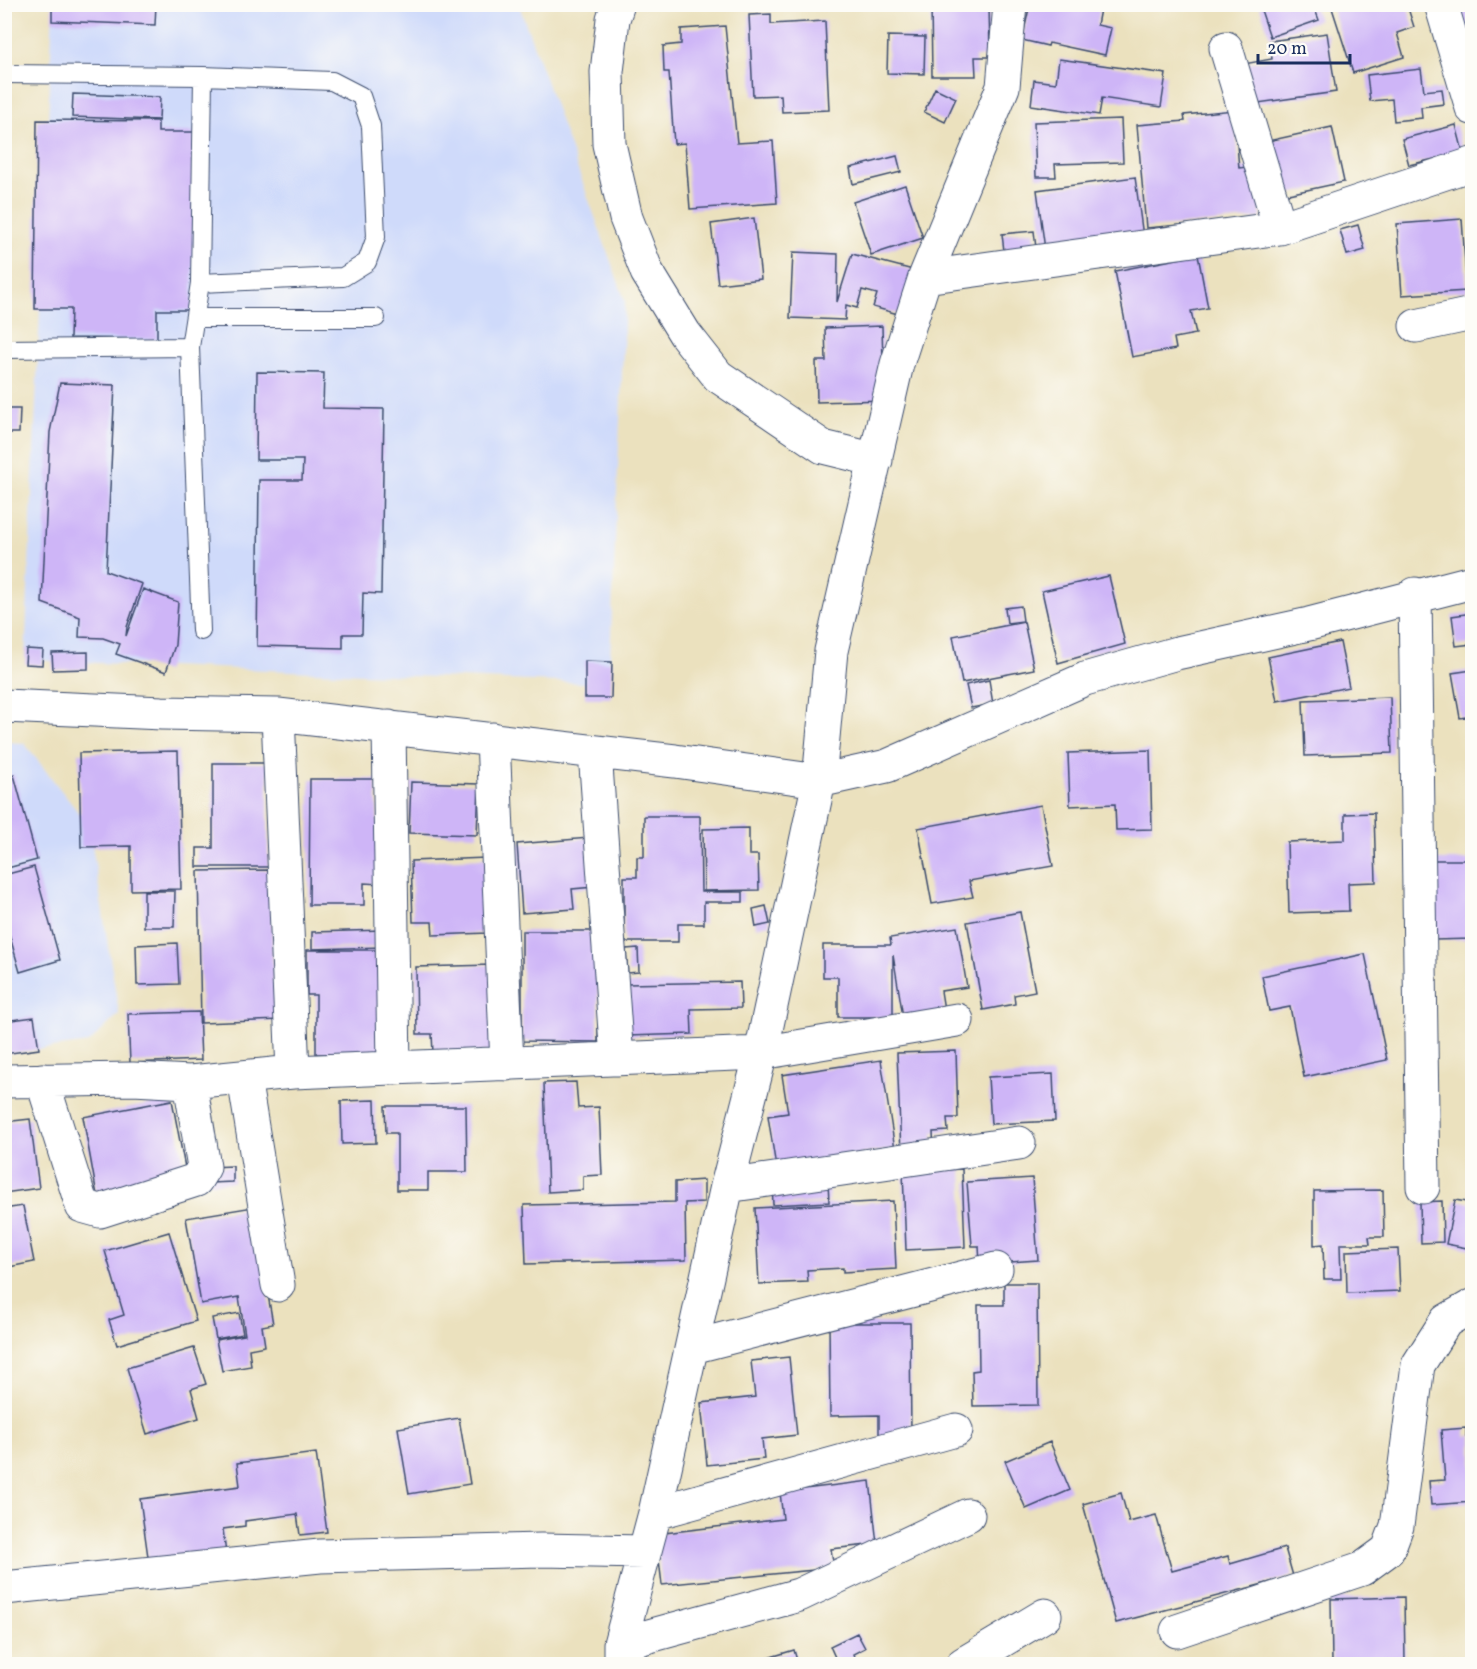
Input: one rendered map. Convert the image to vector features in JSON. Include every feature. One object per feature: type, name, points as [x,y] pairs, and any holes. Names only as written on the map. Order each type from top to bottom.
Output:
[{"type":"street","points":[[618,4],[613,19],[607,72],[609,144],[626,218],[647,272],[685,334],[718,376],[823,447],[876,460]]},
{"type":"street","points":[[620,1654],[655,1513],[727,1186],[761,1053],[819,781],[831,651],[897,364],[926,276],[1003,87],[1010,4]]},
{"type":"street","points":[[1441,4],[1473,108]]},
{"type":"street","points":[[1226,48],[1280,228]]},
{"type":"street","points":[[926,276],[1280,228],[1473,164]]},
{"type":"street","points":[[1416,326],[1473,314]]},
{"type":"street","points":[[4,706],[162,713],[278,715],[493,739],[819,781],[887,766],[1085,679],[1177,653],[1309,624],[1415,594],[1473,582]]},
{"type":"street","points":[[1415,594],[1423,1186]]},
{"type":"street","points":[[278,715],[293,1072]]},
{"type":"street","points":[[389,727],[394,1068]]},
{"type":"street","points":[[493,739],[507,1064]]},
{"type":"street","points":[[595,752],[617,1059]]},
{"type":"street","points":[[4,1081],[190,1082],[293,1072],[761,1053],[957,1020]]},
{"type":"street","points":[[244,1078],[278,1286]]},
{"type":"street","points":[[42,1080],[82,1206],[100,1211],[196,1180],[204,1167],[190,1082]]},
{"type":"street","points":[[727,1186],[1019,1143]]},
{"type":"street","points":[[692,1347],[996,1269]]},
{"type":"street","points":[[1177,1631],[1362,1569],[1388,1550],[1396,1526],[1418,1365],[1446,1321],[1473,1306]]},
{"type":"street","points":[[655,1513],[956,1430]]},
{"type":"street","points":[[620,1654],[799,1595],[968,1515]]},
{"type":"street","points":[[4,1588],[320,1556],[541,1550],[644,1552]]},
{"type":"street","points":[[963,1665],[1045,1615]]},
{"type":"lane","points":[[4,74],[203,76],[332,81],[361,96],[371,126],[376,237],[367,262],[343,277],[200,283]]},
{"type":"lane","points":[[201,631],[190,347],[200,283],[203,76]]},
{"type":"lane","points":[[195,318],[376,318]]},
{"type":"lane","points":[[4,349],[190,347]]},
{"type":"shaded area","points":[[53,5],[519,5],[625,301],[609,684],[25,660]]},
{"type":"shaded area","points":[[4,742],[24,743],[89,826],[119,1014],[89,1043],[5,1054]]},
{"type":"building","points":[[52,4],[156,4],[155,25],[52,21]]},
{"type":"building","points":[[931,4],[989,4],[990,57],[975,57],[976,76],[932,76]]},
{"type":"building","points":[[1030,4],[1101,4],[1097,25],[1111,28],[1105,55],[1049,43],[1048,46],[1022,40]]},
{"type":"building","points":[[1259,4],[1313,4],[1319,20],[1270,37]]},
{"type":"building","points":[[1452,4],[1472,4],[1472,40],[1460,43]]},
{"type":"building","points":[[1331,5],[1407,5],[1414,27],[1397,33],[1404,57],[1353,73]]},
{"type":"building","points":[[771,14],[771,24],[825,21],[829,110],[782,112],[781,95],[753,96],[749,15]]},
{"type":"building","points":[[725,26],[737,143],[773,141],[777,203],[690,209],[685,143],[674,144],[669,72],[664,72],[663,46],[681,44],[681,29]]},
{"type":"building","points":[[1327,33],[1336,92],[1244,105],[1238,65],[1272,59],[1270,41]]},
{"type":"building","points":[[888,36],[925,37],[924,74],[887,73]]},
{"type":"building","points":[[1059,59],[1166,74],[1161,107],[1102,98],[1099,115],[1031,105],[1034,80],[1056,83]]},
{"type":"building","points":[[1421,69],[1424,91],[1442,89],[1444,104],[1421,107],[1422,118],[1394,121],[1392,99],[1370,101],[1367,75]]},
{"type":"building","points":[[935,88],[956,98],[945,122],[924,112]]},
{"type":"building","points":[[73,94],[160,97],[159,120],[72,117]]},
{"type":"building","points":[[1234,110],[1239,168],[1256,166],[1261,218],[1146,228],[1137,125],[1185,121],[1184,115]]},
{"type":"building","points":[[1121,119],[1123,162],[1055,164],[1056,177],[1036,177],[1034,122]]},
{"type":"building","points":[[37,120],[158,121],[158,132],[194,132],[192,310],[157,310],[157,339],[70,338],[71,309],[35,309]]},
{"type":"building","points":[[1456,125],[1463,152],[1409,165],[1402,139]]},
{"type":"building","points":[[1332,127],[1344,182],[1279,196],[1268,141]]},
{"type":"building","points":[[897,156],[901,172],[853,184],[850,168]]},
{"type":"building","points":[[1135,177],[1144,244],[1046,257],[1037,190]]},
{"type":"building","points":[[905,185],[923,238],[871,255],[853,202]]},
{"type":"building","points":[[754,218],[761,279],[718,284],[711,224]]},
{"type":"building","points":[[1462,219],[1467,291],[1402,295],[1397,224]]},
{"type":"building","points":[[1358,225],[1365,250],[1347,255],[1340,230]]},
{"type":"building","points":[[1034,231],[1036,248],[1004,251],[1002,234]]},
{"type":"building","points":[[793,252],[838,254],[837,302],[852,254],[917,271],[905,316],[873,307],[877,294],[862,290],[857,308],[846,305],[845,320],[790,318]]},
{"type":"building","points":[[1198,255],[1208,308],[1191,311],[1196,334],[1174,338],[1176,349],[1132,357],[1115,271]]},
{"type":"building","points":[[882,326],[884,400],[817,402],[816,361],[826,361],[825,328]]},
{"type":"building","points":[[257,372],[324,373],[323,408],[384,409],[381,594],[363,593],[362,634],[343,634],[343,648],[257,646],[259,480],[302,480],[303,460],[256,460]]},
{"type":"building","points":[[60,383],[115,385],[106,571],[142,584],[126,636],[143,589],[178,602],[175,645],[166,672],[116,654],[120,644],[103,638],[79,637],[80,617],[42,603],[50,432]]},
{"type":"building","points":[[4,409],[20,409],[19,433],[4,433]]},
{"type":"building","points":[[1109,576],[1125,644],[1058,663],[1042,591]]},
{"type":"building","points":[[1021,606],[1023,621],[1007,623],[1005,608]]},
{"type":"building","points":[[1472,613],[1472,644],[1456,646],[1452,616]]},
{"type":"building","points":[[1024,622],[1034,669],[962,683],[953,636]]},
{"type":"building","points":[[1340,642],[1349,687],[1277,701],[1268,657]]},
{"type":"building","points":[[26,649],[43,650],[42,665],[25,664]]},
{"type":"building","points":[[88,652],[88,669],[53,670],[52,653]]},
{"type":"building","points":[[585,661],[612,662],[611,698],[585,698]]},
{"type":"building","points":[[1472,670],[1472,716],[1460,718],[1452,673]]},
{"type":"building","points":[[989,680],[993,704],[971,708],[966,685]]},
{"type":"building","points":[[1390,697],[1392,753],[1305,756],[1303,700]]},
{"type":"building","points":[[1150,750],[1152,829],[1116,830],[1115,804],[1070,806],[1068,753]]},
{"type":"building","points":[[178,751],[181,889],[131,890],[131,846],[81,847],[79,753]]},
{"type":"building","points":[[213,763],[268,763],[268,867],[197,867],[197,848],[213,848]]},
{"type":"building","points":[[14,775],[37,860],[4,869],[4,777]]},
{"type":"building","points":[[310,779],[376,779],[380,884],[364,883],[364,905],[309,905]]},
{"type":"building","points":[[411,782],[479,784],[477,835],[409,833]]},
{"type":"building","points":[[1041,805],[1053,866],[969,881],[973,897],[932,904],[918,828]]},
{"type":"building","points":[[1374,813],[1376,882],[1348,883],[1349,911],[1289,913],[1287,842],[1345,840],[1345,814]]},
{"type":"building","points":[[644,816],[700,816],[701,892],[743,892],[743,902],[704,902],[704,924],[678,924],[678,942],[624,942],[624,877],[637,877],[637,857],[644,857]]},
{"type":"building","points":[[749,828],[749,855],[758,855],[759,890],[704,891],[703,829]]},
{"type":"building","points":[[589,838],[594,887],[572,889],[574,909],[522,913],[517,844]]},
{"type":"building","points":[[486,858],[488,933],[433,935],[432,922],[413,922],[411,861]]},
{"type":"building","points":[[1433,860],[1472,860],[1472,939],[1434,940]]},
{"type":"building","points":[[34,867],[60,960],[20,972],[4,916],[4,875]]},
{"type":"building","points":[[271,870],[273,982],[281,982],[282,1020],[201,1023],[198,871]]},
{"type":"building","points":[[144,891],[175,891],[174,927],[144,927]]},
{"type":"building","points":[[766,906],[770,924],[756,927],[753,909]]},
{"type":"building","points":[[1020,912],[1035,991],[1014,995],[1015,1004],[983,1010],[967,922]]},
{"type":"building","points":[[957,927],[967,987],[941,991],[945,1016],[904,1023],[893,955],[893,1017],[838,1017],[838,977],[823,977],[823,945],[891,945],[890,938]]},
{"type":"building","points":[[384,930],[384,947],[312,949],[312,932]]},
{"type":"building","points":[[522,931],[598,931],[598,1042],[522,1041]]},
{"type":"building","points":[[177,943],[179,984],[137,985],[136,945]]},
{"type":"building","points":[[638,948],[639,972],[628,973],[626,949]]},
{"type":"building","points":[[307,950],[388,950],[389,1053],[316,1054],[316,995],[307,995]]},
{"type":"building","points":[[1365,954],[1387,1060],[1304,1077],[1290,1007],[1269,1011],[1262,976]]},
{"type":"building","points":[[492,965],[493,1052],[433,1053],[432,1034],[417,1034],[416,967]]},
{"type":"building","points":[[740,982],[741,1008],[691,1009],[692,1034],[627,1036],[626,984]]},
{"type":"building","points":[[199,1012],[201,1060],[130,1063],[128,1014]]},
{"type":"building","points":[[34,1017],[39,1049],[4,1054],[4,1021]]},
{"type":"building","points":[[956,1051],[958,1118],[947,1118],[948,1131],[933,1132],[934,1152],[901,1153],[897,1053]]},
{"type":"building","points":[[881,1060],[895,1149],[776,1167],[768,1116],[788,1113],[782,1075]]},
{"type":"building","points":[[1053,1074],[1055,1121],[991,1124],[988,1077]]},
{"type":"building","points":[[576,1082],[578,1108],[599,1107],[602,1175],[583,1176],[583,1190],[548,1192],[544,1083]]},
{"type":"building","points":[[172,1100],[187,1178],[97,1195],[83,1117]]},
{"type":"building","points":[[375,1100],[376,1143],[342,1144],[341,1101]]},
{"type":"building","points":[[385,1106],[466,1106],[467,1172],[428,1172],[428,1190],[397,1190],[397,1133],[386,1133]]},
{"type":"building","points":[[30,1119],[39,1188],[4,1193],[4,1122]]},
{"type":"building","points":[[233,1166],[233,1182],[210,1183],[209,1167]]},
{"type":"building","points":[[962,1169],[965,1247],[906,1250],[903,1172]]},
{"type":"building","points":[[1032,1178],[1038,1260],[980,1264],[979,1246],[972,1246],[967,1182]]},
{"type":"building","points":[[704,1180],[704,1202],[685,1203],[686,1260],[526,1264],[524,1205],[675,1202],[675,1182]]},
{"type":"building","points":[[828,1182],[829,1202],[773,1205],[772,1184]]},
{"type":"building","points":[[1383,1190],[1384,1237],[1369,1237],[1370,1244],[1340,1244],[1341,1279],[1324,1279],[1323,1244],[1314,1245],[1314,1191]]},
{"type":"building","points":[[1455,1200],[1472,1203],[1472,1249],[1446,1244]]},
{"type":"building","points":[[893,1201],[896,1269],[843,1272],[843,1268],[807,1270],[808,1282],[759,1284],[755,1208]]},
{"type":"building","points":[[1442,1201],[1443,1242],[1421,1243],[1420,1202]]},
{"type":"building","points":[[23,1206],[34,1262],[4,1268],[4,1209]]},
{"type":"building","points":[[253,1207],[273,1324],[262,1326],[265,1346],[249,1349],[251,1366],[222,1371],[216,1340],[245,1335],[239,1297],[201,1304],[186,1218]]},
{"type":"building","points":[[169,1232],[196,1321],[117,1345],[109,1320],[124,1315],[105,1251]]},
{"type":"building","points":[[1398,1249],[1400,1291],[1347,1293],[1346,1251]]},
{"type":"building","points":[[1004,1283],[1037,1283],[1038,1405],[973,1406],[972,1371],[979,1370],[978,1305],[1004,1305]]},
{"type":"building","points":[[239,1313],[243,1334],[216,1339],[212,1318]]},
{"type":"building","points":[[829,1323],[910,1323],[911,1436],[879,1436],[879,1415],[830,1416]]},
{"type":"building","points":[[194,1348],[206,1384],[191,1389],[199,1418],[147,1434],[127,1368]]},
{"type":"building","points":[[789,1357],[797,1435],[762,1439],[764,1459],[707,1465],[701,1403],[755,1397],[751,1361]]},
{"type":"building","points":[[459,1418],[470,1484],[409,1494],[398,1428]]},
{"type":"building","points":[[1466,1428],[1466,1436],[1472,1435],[1472,1502],[1431,1505],[1429,1481],[1445,1480],[1441,1430]]},
{"type":"building","points":[[1050,1442],[1070,1490],[1026,1509],[1005,1461]]},
{"type":"building","points":[[316,1453],[327,1532],[300,1535],[297,1514],[245,1521],[245,1526],[223,1529],[226,1554],[149,1564],[140,1499],[240,1486],[237,1463]]},
{"type":"building","points":[[870,1481],[877,1544],[831,1549],[834,1568],[662,1585],[656,1534],[783,1519],[780,1492]]},
{"type":"building","points":[[1121,1493],[1129,1522],[1156,1515],[1172,1571],[1228,1556],[1230,1564],[1285,1548],[1293,1576],[1116,1623],[1083,1504]]},
{"type":"building","points":[[1404,1597],[1405,1664],[1332,1664],[1331,1599]]},
{"type":"building","points":[[857,1633],[865,1648],[853,1654],[857,1664],[838,1664],[830,1646]]},
{"type":"building","points":[[794,1650],[798,1664],[748,1664]]}]
